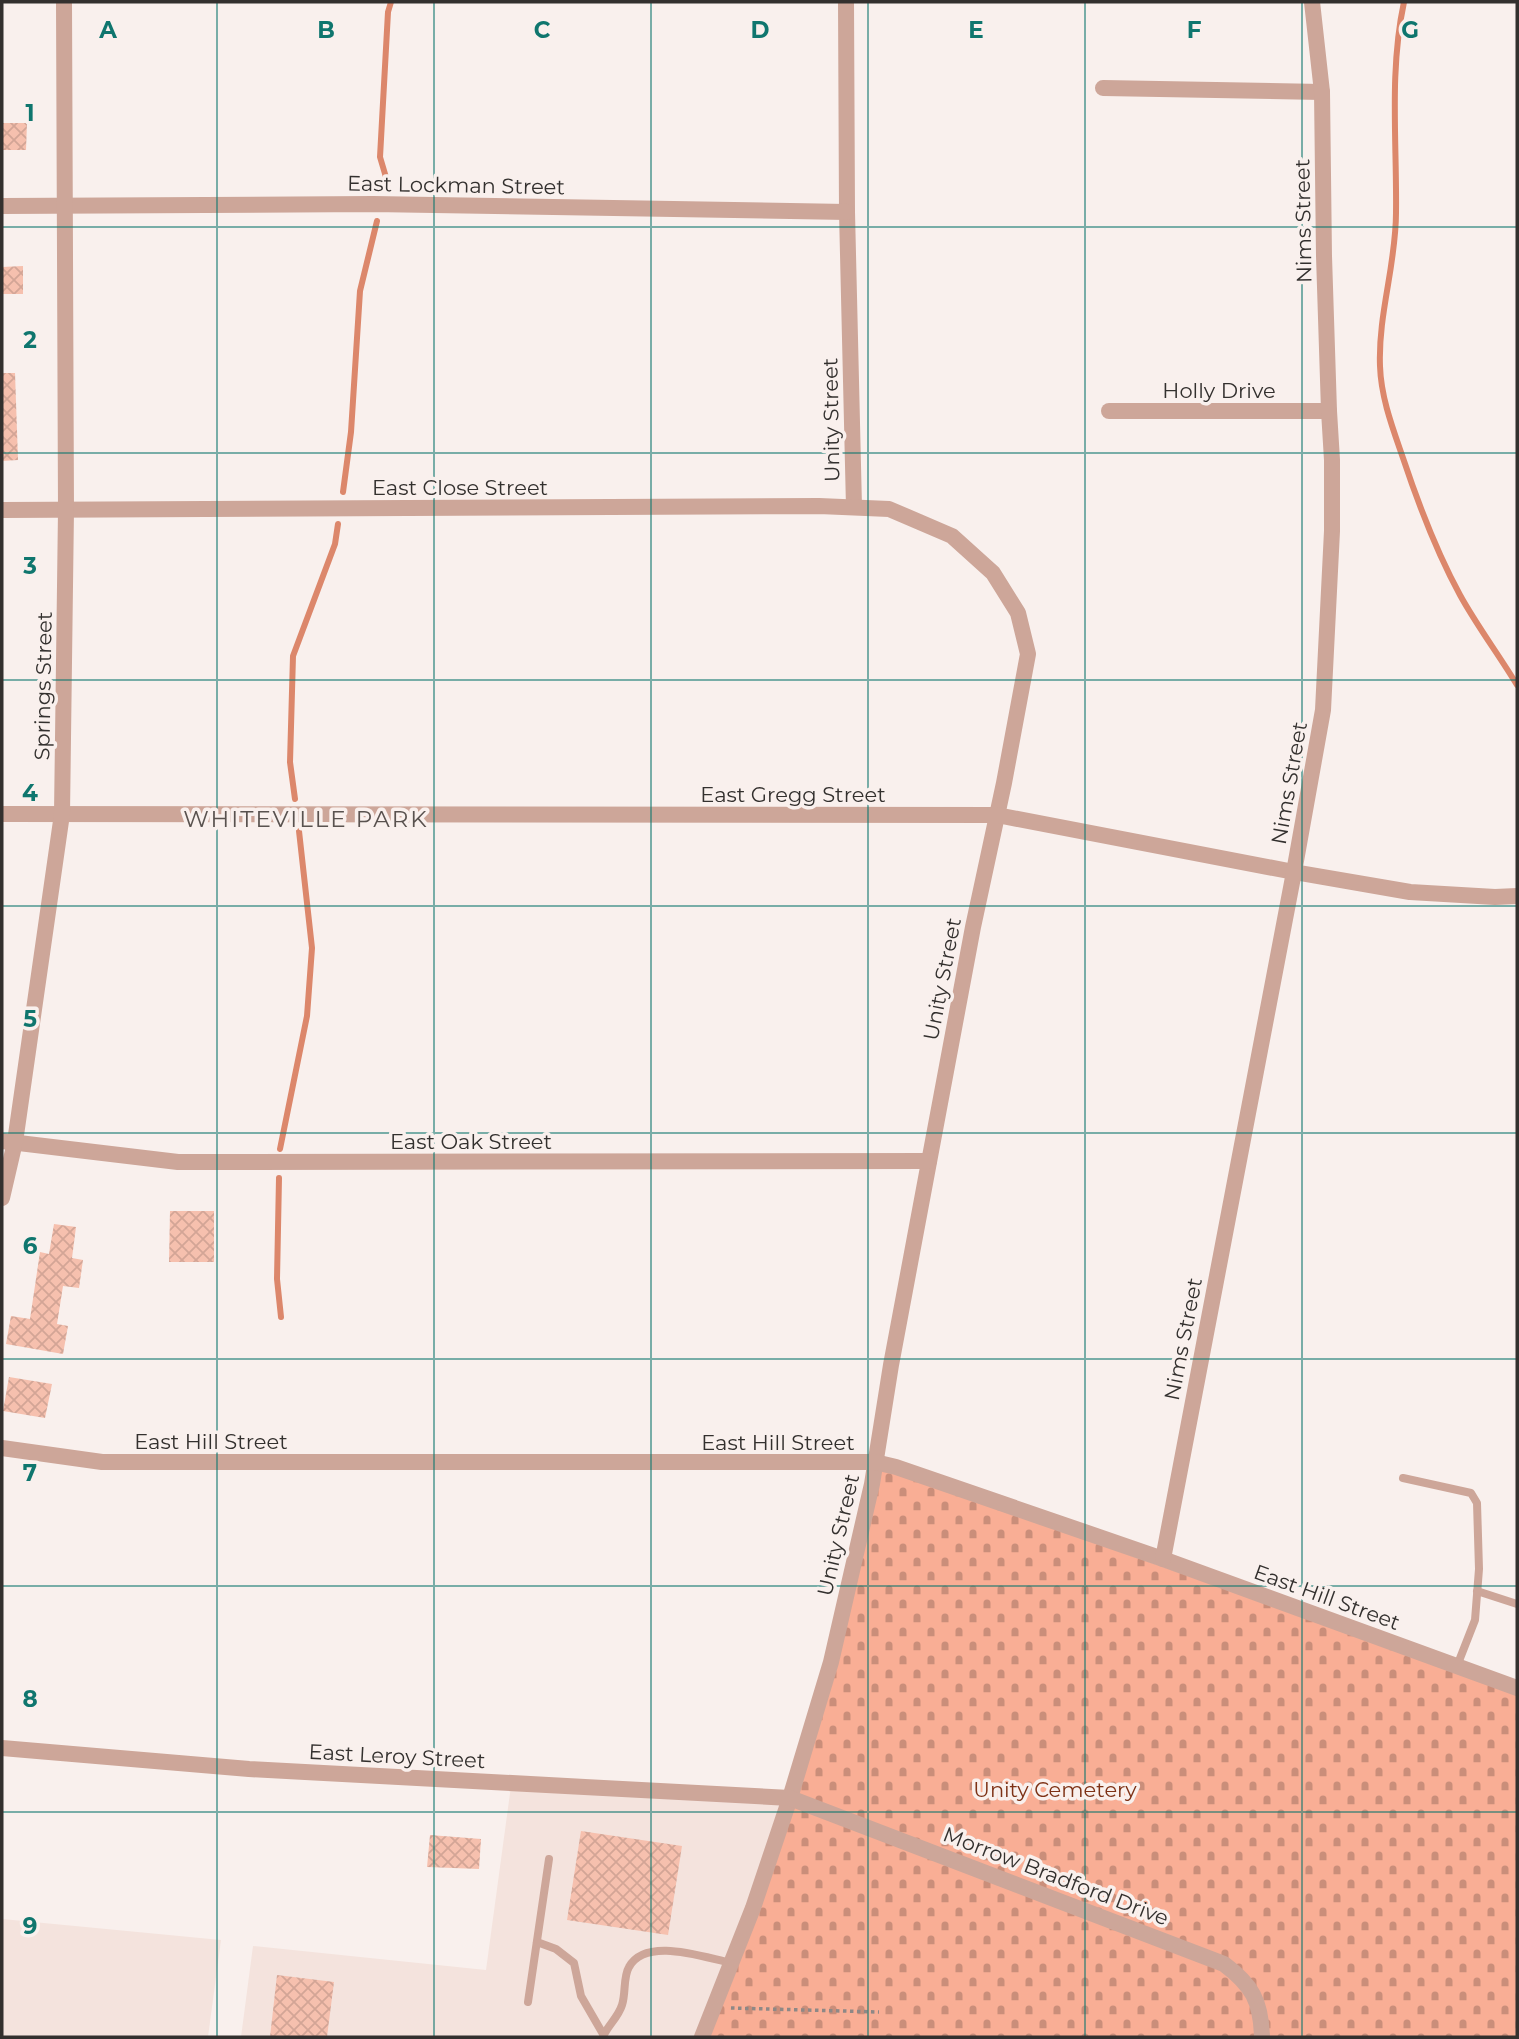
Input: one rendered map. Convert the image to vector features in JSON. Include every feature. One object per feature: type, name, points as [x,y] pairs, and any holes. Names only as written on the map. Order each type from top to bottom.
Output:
[{"type":"street","name":"Springs Street","points":[[2,1198],[8,1142],[62,814],[66,510],[64,2]]},
{"type":"street","name":"Unity Street","points":[[702,2037],[732,1963],[790,1798],[831,1662],[875,1462],[973,927],[998,815],[1028,653],[1018,613],[992,573],[952,536],[889,509],[854,507],[847,212],[846,2]]},
{"type":"street","name":"Nims Street","points":[[1163,1559],[1323,710],[1332,531],[1332,460],[1324,256],[1322,92],[1312,2]]},
{"type":"street","points":[[1103,88],[1322,92]]},
{"type":"street","name":"East Lockman Street","points":[[2,206],[373,204],[847,212]]},
{"type":"street","name":"Holly Drive","points":[[1110,411],[1329,411]]},
{"type":"street","name":"East Close Street","points":[[2,510],[854,507]]},
{"type":"street","name":"East Gregg Street","points":[[2,814],[998,815],[1410,892],[1517,896]]},
{"type":"street","name":"East Oak Street","points":[[8,1142],[178,1162],[929,1161]]},
{"type":"street","name":"East Hill Street","points":[[2,1448],[102,1462],[875,1462],[1163,1559],[1517,1688]]},
{"type":"street","name":"East Leroy Street","points":[[2,1748],[249,1769],[790,1798]]},
{"type":"street","name":"Morrow Bradford Drive","points":[[790,1798],[1224,1964],[1241,1976],[1253,1992],[1260,2012],[1262,2037]]},
{"type":"lane","points":[[1403,1478],[1471,1493],[1478,1503],[1479,1569],[1475,1620],[1457,1666]]},
{"type":"lane","points":[[1477,1591],[1517,1604]]},
{"type":"lane","points":[[528,2002],[549,1859]]},
{"type":"lane","points":[[537,1942],[556,1949],[573,1963],[581,1996],[603,2036],[617,2017],[623,2001],[628,1968],[636,1958],[648,1952],[662,1950],[732,1963]]},
{"type":"path","points":[[714,2008],[879,2012]]},
{"type":"shaded area","points":[[511,1786],[781,1800],[705,2037],[241,2037],[253,1946],[486,1970]]},
{"type":"shaded area","points":[[2,1919],[221,1940],[208,2037],[2,2037]]},
{"type":"green space","name":"Unity Cemetery","points":[[878,1467],[1517,1691],[1517,2037],[705,2037],[754,1915]]},
{"type":"building","points":[[2,123],[27,123],[26,150],[2,150]]},
{"type":"building","points":[[23,266],[23,294],[2,294],[2,267]]},
{"type":"building","points":[[2,373],[15,373],[18,460],[2,461]]},
{"type":"building","points":[[170,1211],[214,1211],[214,1262],[169,1262]]},
{"type":"building","points":[[54,1224],[76,1227],[72,1258],[83,1260],[79,1288],[63,1286],[57,1324],[68,1326],[63,1354],[6,1344],[11,1316],[30,1319],[40,1252],[49,1254]]},
{"type":"building","points":[[9,1377],[52,1384],[45,1418],[3,1411]]},
{"type":"building","points":[[581,1831],[682,1846],[668,1935],[567,1920]]},
{"type":"building","points":[[430,1835],[481,1839],[479,1869],[427,1867]]},
{"type":"building","points":[[277,1975],[334,1982],[327,2037],[270,2037]]},
{"type":"waterway","points":[[388,184],[380,157],[388,12],[391,2]]},
{"type":"waterway","points":[[1404,2],[1395,81],[1395,232],[1380,347],[1383,390],[1409,476],[1443,562],[1467,607],[1517,685]]},
{"type":"waterway","points":[[343,492],[351,432],[360,291],[377,221]]},
{"type":"waterway","points":[[295,799],[290,762],[293,656],[335,544],[338,524]]},
{"type":"waterway","points":[[280,1149],[307,1016],[312,948],[299,831]]},
{"type":"waterway","points":[[279,1178],[277,1279],[281,1317]]},
{"type":"district","name":"WHITEVILLE PARK","points":[[306,819]]}]
